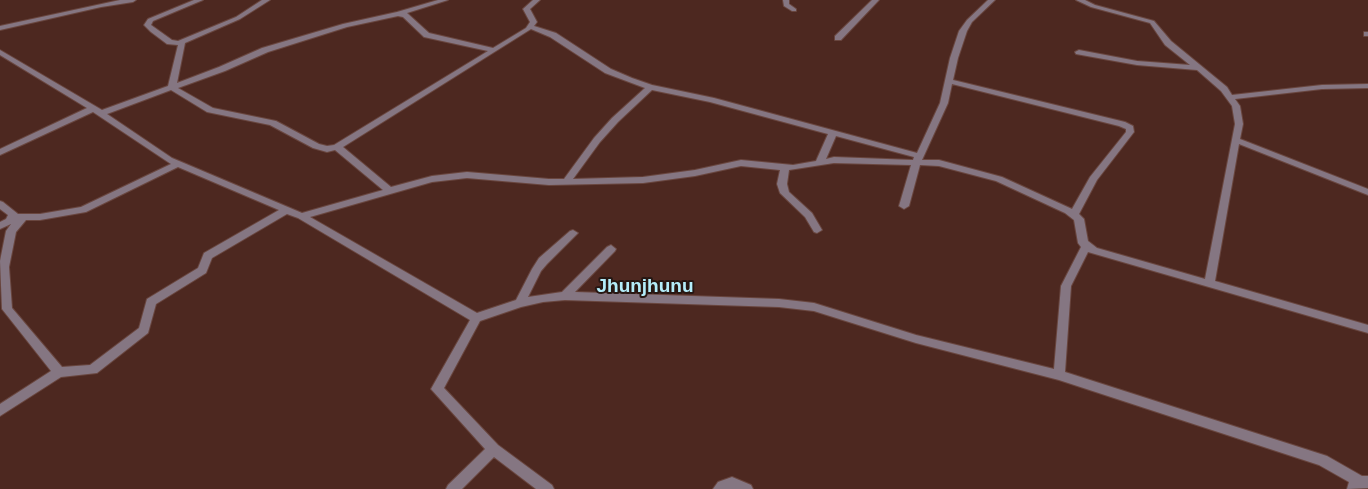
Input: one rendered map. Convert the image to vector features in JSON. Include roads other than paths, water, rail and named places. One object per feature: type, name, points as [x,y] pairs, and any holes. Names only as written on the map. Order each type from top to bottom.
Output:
[{"type":"street","points":[[0,28],[101,5],[133,0]]},
{"type":"street","points":[[200,0],[160,15],[147,23],[149,28],[170,42],[176,44],[238,18],[267,0]]},
{"type":"street","points":[[416,0],[426,6]]},
{"type":"street","points":[[0,152],[97,111],[222,70],[272,47],[345,25],[398,14],[445,0]]},
{"type":"street","points":[[172,87],[210,110],[273,123],[323,148],[337,147],[531,26],[533,20],[526,9],[537,0]]},
{"type":"street","points":[[786,0],[786,4],[794,10]]},
{"type":"street","points":[[838,38],[856,18],[876,0]]},
{"type":"street","points":[[904,206],[917,159],[934,129],[944,103],[954,58],[969,21],[992,0]]},
{"type":"street","points":[[1079,0],[1093,6],[1152,22],[1168,43],[1224,89],[1236,106],[1239,114],[1239,124],[1209,284]]},
{"type":"street","points":[[398,14],[405,15],[427,35],[494,50]]},
{"type":"street","points":[[531,26],[553,35],[613,74],[650,87],[711,100],[833,133],[917,159],[939,163],[999,179],[1074,214],[1079,219],[1081,238],[1086,247],[1106,255],[1368,329]]},
{"type":"street","points":[[172,87],[182,42]]},
{"type":"street","points":[[1079,52],[1138,63],[1198,68]]},
{"type":"street","points":[[1,54],[97,111],[169,160],[301,216],[476,318]]},
{"type":"street","points":[[949,81],[1122,124],[1130,128],[1130,132],[1094,179],[1074,214]]},
{"type":"street","points":[[1231,97],[1322,87],[1368,86]]},
{"type":"street","points":[[567,181],[587,152],[606,130],[650,87]]},
{"type":"street","points":[[820,162],[833,133]]},
{"type":"street","points":[[1236,140],[1368,192]]},
{"type":"street","points":[[337,147],[390,191]]},
{"type":"street","points":[[301,216],[432,179],[467,175],[549,182],[643,180],[666,178],[728,165],[741,164],[793,168],[820,162],[917,159]]},
{"type":"street","points":[[0,226],[18,217],[40,217],[83,210],[178,164]]},
{"type":"street","points":[[785,168],[782,184],[785,193],[808,215],[817,230]]},
{"type":"street","points":[[0,204],[18,217]]},
{"type":"street","points":[[0,411],[60,372],[93,370],[144,330],[151,302],[202,270],[208,256],[287,210]]},
{"type":"street","points":[[18,217],[12,231],[4,267],[7,309],[60,372]]},
{"type":"street","points":[[520,303],[537,269],[543,261],[573,233]]},
{"type":"street","points":[[1059,374],[1066,286],[1086,247]]},
{"type":"street","points":[[565,296],[611,249]]},
{"type":"street","points":[[547,489],[493,449],[437,389],[476,318],[520,303],[543,298],[565,296],[779,303],[814,307],[909,337],[1059,374],[1322,460],[1338,468],[1361,485]]},
{"type":"street","points":[[453,489],[493,449]]},
{"type":"street","points":[[720,489],[723,486],[732,483],[746,489]]},
{"type":"district","name":"Jhunjhunu","points":[[645,287]]}]
